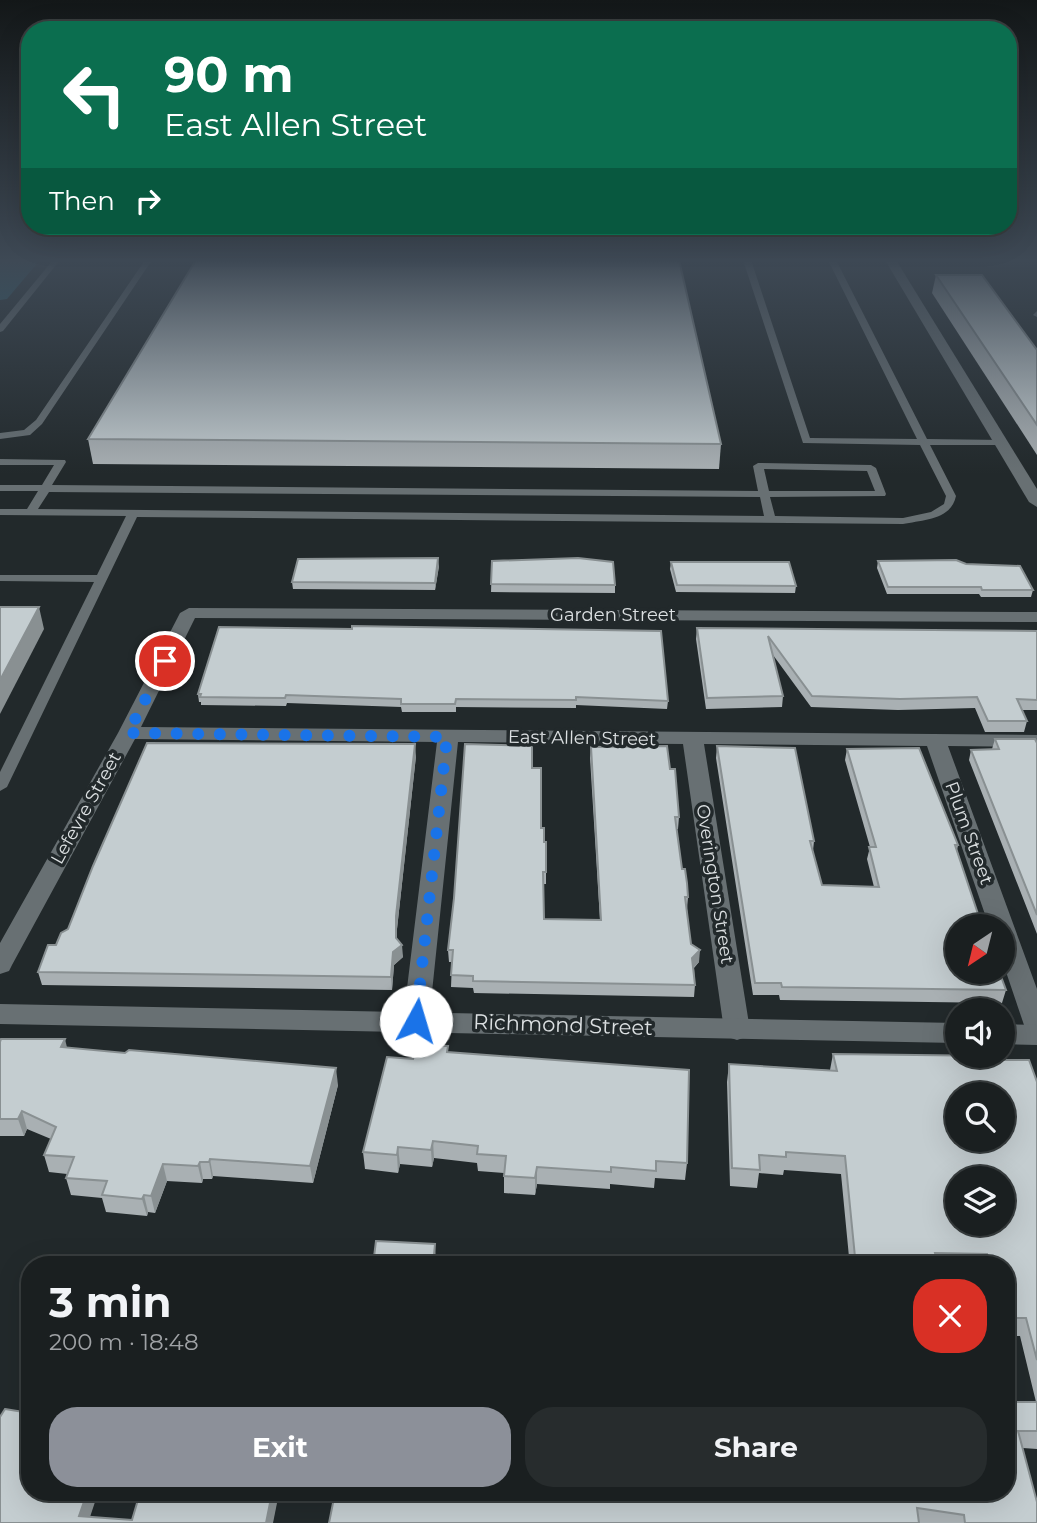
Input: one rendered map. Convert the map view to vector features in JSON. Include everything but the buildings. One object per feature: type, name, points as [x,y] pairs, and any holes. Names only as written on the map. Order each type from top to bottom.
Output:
[{"type":"street","points":[[933,331],[1037,502]]},
{"type":"street","name":"Garden Street","points":[[189,613],[1037,617]]},
{"type":"street","name":"Lefevre Street","points":[[0,965],[128,733],[189,613]]},
{"type":"street","name":"East Allen Street","points":[[128,733],[1037,741]]},
{"type":"street","points":[[416,1021],[447,737]]},
{"type":"street","name":"Overington Street","points":[[693,739],[737,1030]]},
{"type":"street","name":"Plum Street","points":[[936,741],[997,914]]},
{"type":"street","name":"Plum Street","points":[[1015,964],[1037,1025]]},
{"type":"street","name":"Richmond Street","points":[[0,1014],[945,1033]]},
{"type":"street","points":[[1015,1034],[1037,1035]]},
{"type":"lane","points":[[0,436],[27,433],[39,422],[101,331]]},
{"type":"lane","points":[[770,331],[806,440],[1000,442]]},
{"type":"lane","points":[[0,512],[902,521],[934,515],[949,505],[951,496],[868,331]]},
{"type":"lane","points":[[0,462],[61,462],[30,512]]},
{"type":"lane","points":[[0,488],[764,494],[881,494],[871,468],[758,466],[764,494],[770,520]]},
{"type":"lane","points":[[398,517],[404,491]]},
{"type":"lane","points":[[0,787],[133,514]]},
{"type":"lane","points":[[0,578],[102,579]]},
{"type":"route","points":[[165,661],[128,733],[447,737],[416,1021]]}]
